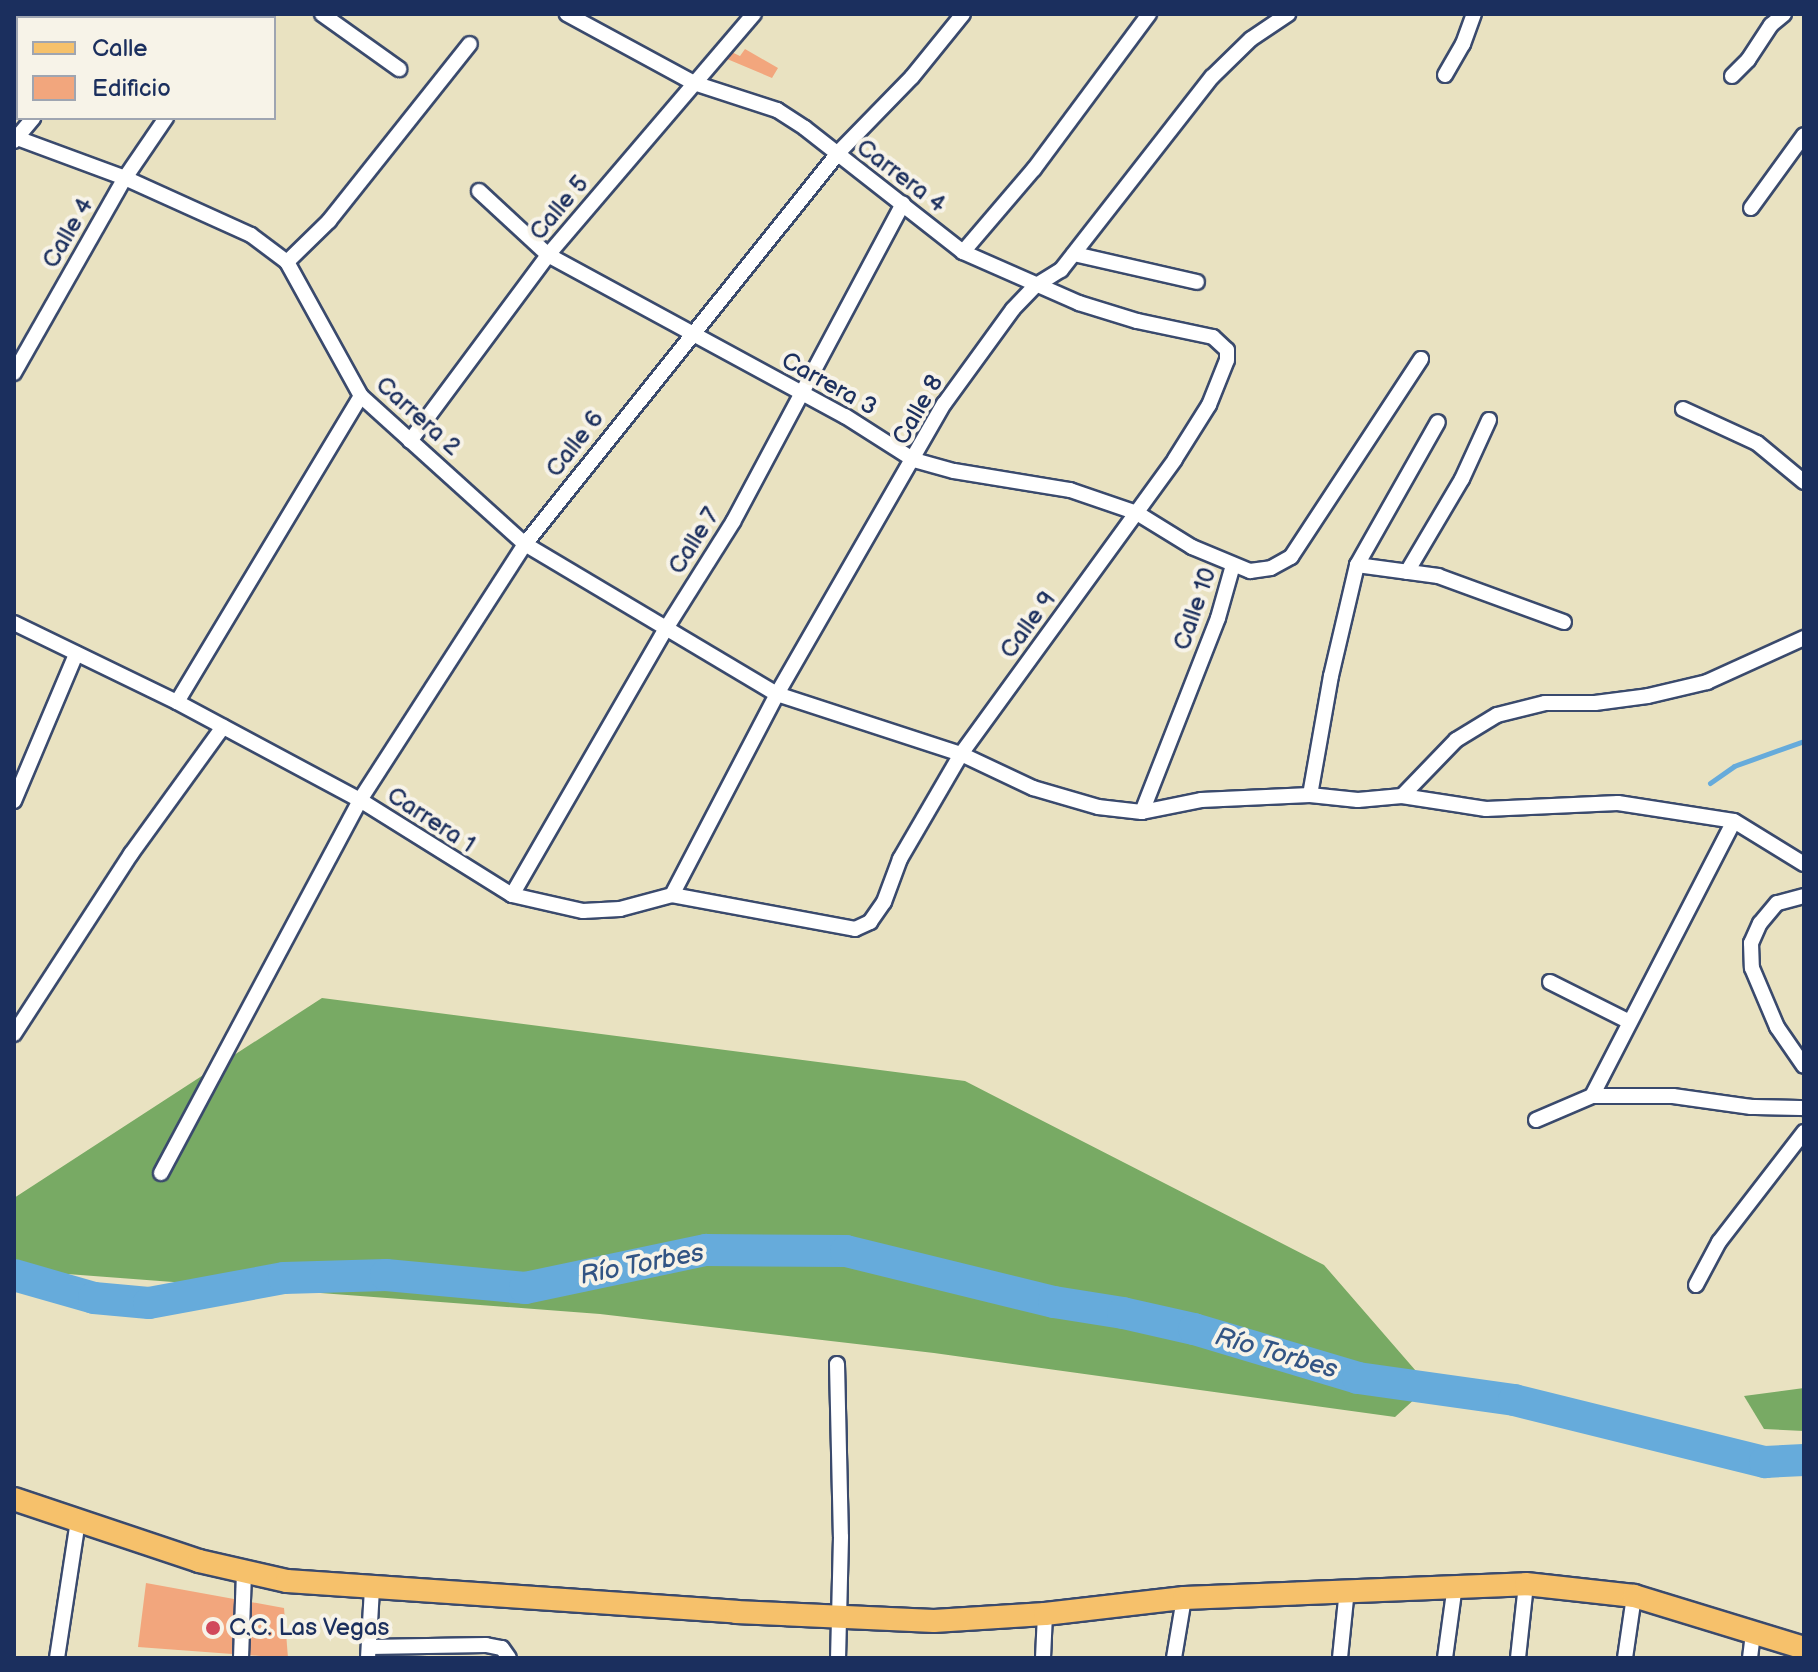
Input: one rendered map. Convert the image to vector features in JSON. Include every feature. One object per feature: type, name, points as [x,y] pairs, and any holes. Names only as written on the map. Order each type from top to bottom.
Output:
[{"type":"main road","points":[[14,1499],[244,1573],[372,1588],[934,1621],[1045,1614],[1184,1598],[1526,1584],[1634,1596],[1804,1648]]},
{"type":"street","points":[[322,14],[399,69]]},
{"type":"street","name":"Carrera 4","points":[[567,14],[585,19],[694,83],[777,110],[963,252],[1035,286],[1137,321],[1213,337],[1221,344]]},
{"type":"street","name":"Calle 5","points":[[410,441],[548,255],[754,14]]},
{"type":"street","name":"Calle 6","points":[[161,1173],[360,800],[525,544],[689,334],[837,154],[912,77],[963,14]]},
{"type":"street","points":[[963,252],[1034,169],[1149,14]]},
{"type":"street","name":"Calle 8","points":[[672,895],[710,816],[777,694],[944,404],[998,328],[1035,286],[1061,270],[1212,77],[1251,39],[1288,14]]},
{"type":"street","points":[[1445,75],[1463,44],[1474,14]]},
{"type":"street","points":[[1732,76],[1748,60],[1771,25],[1784,14]]},
{"type":"street","points":[[287,262],[329,221],[470,44]]},
{"type":"street","points":[[16,140],[31,120]]},
{"type":"street","name":"Calle 4","points":[[14,373],[125,178],[165,120]]},
{"type":"street","points":[[1751,208],[1804,135]]},
{"type":"street","name":"Carrera 2","points":[[16,140],[125,178],[220,218],[251,235],[287,262],[361,396],[525,544],[665,630],[777,694],[961,754],[1063,799],[1142,812]]},
{"type":"street","name":"Carrera 3","points":[[479,191],[548,255],[689,334],[804,393],[914,460],[954,471],[1070,490],[1137,513],[1192,547],[1233,565]]},
{"type":"street","name":"Calle 7","points":[[512,895],[665,630],[733,522],[903,204]]},
{"type":"street","points":[[1074,254],[1197,282]]},
{"type":"street","name":"Calle 9","points":[[855,929],[870,922],[884,902],[900,859],[961,754],[1137,513],[1209,405],[1227,360],[1227,350],[1221,344]]},
{"type":"street","name":"Calle 10","points":[[1142,812],[1218,618],[1233,565],[1250,571],[1271,568],[1291,557],[1421,359]]},
{"type":"street","points":[[177,702],[361,396]]},
{"type":"street","points":[[1683,409],[1757,443],[1804,482]]},
{"type":"street","points":[[1407,572],[1462,479],[1489,420]]},
{"type":"street","points":[[1310,795],[1331,676],[1357,565],[1438,422]]},
{"type":"street","points":[[1357,565],[1438,576],[1564,622]]},
{"type":"street","name":"Carrera 1","points":[[14,623],[177,702],[360,800],[512,895],[583,911],[620,909],[672,895],[855,929]]},
{"type":"street","points":[[1402,796],[1456,740],[1497,715],[1545,703],[1595,703],[1648,696],[1707,682],[1804,638]]},
{"type":"street","points":[[14,801],[76,654]]},
{"type":"street","points":[[14,1034],[88,917],[223,727]]},
{"type":"street","points":[[1142,812],[1201,800],[1310,795],[1358,800],[1402,796],[1486,809],[1618,803],[1734,821],[1804,864]]},
{"type":"street","points":[[1592,1096],[1628,1021],[1734,821]]},
{"type":"street","points":[[1804,896],[1777,903],[1760,923],[1751,943],[1752,968],[1777,1027],[1804,1066]]},
{"type":"street","points":[[1550,982],[1628,1021]]},
{"type":"street","points":[[1536,1120],[1592,1096],[1673,1096],[1751,1107],[1804,1108]]},
{"type":"street","points":[[1696,1285],[1719,1242],[1804,1132]]},
{"type":"street","points":[[837,1364],[838,1658]]},
{"type":"street","points":[[57,1658],[78,1521]]},
{"type":"street","points":[[241,1658],[244,1573]]},
{"type":"street","points":[[1518,1658],[1526,1584]]},
{"type":"street","points":[[1445,1658],[1455,1585]]},
{"type":"street","points":[[372,1588],[368,1653],[486,1645],[502,1648],[509,1658]]},
{"type":"street","points":[[1340,1658],[1347,1589]]},
{"type":"street","points":[[1625,1658],[1634,1596]]},
{"type":"street","points":[[1174,1658],[1184,1598]]},
{"type":"street","points":[[1043,1658],[1045,1614]]},
{"type":"street","points":[[1750,1658],[1753,1632]]},
{"type":"green space","points":[[322,998],[965,1081],[1324,1265],[1429,1386],[1395,1417],[934,1353],[600,1314],[14,1270],[14,1198]]},
{"type":"green space","points":[[1804,1388],[1804,1431],[1764,1429],[1744,1396]]},
{"type":"building","points":[[725,49],[740,56],[745,49],[778,68],[772,78],[720,56]]},
{"type":"building","name":"C.C. Las Vegas","points":[[146,1583],[284,1608],[288,1658],[138,1647]]},
{"type":"waterway","points":[[1710,783],[1734,766],[1804,741]]},
{"type":"waterway","name":"Río Torbes","points":[[14,1275],[94,1298],[149,1303],[284,1278],[386,1275],[525,1288],[706,1250],[846,1251],[1054,1302],[1194,1329],[1358,1378],[1514,1400],[1765,1462],[1804,1460]]},
{"type":"place","name":"C.C. Las Vegas","points":[[213,1628]]}]
